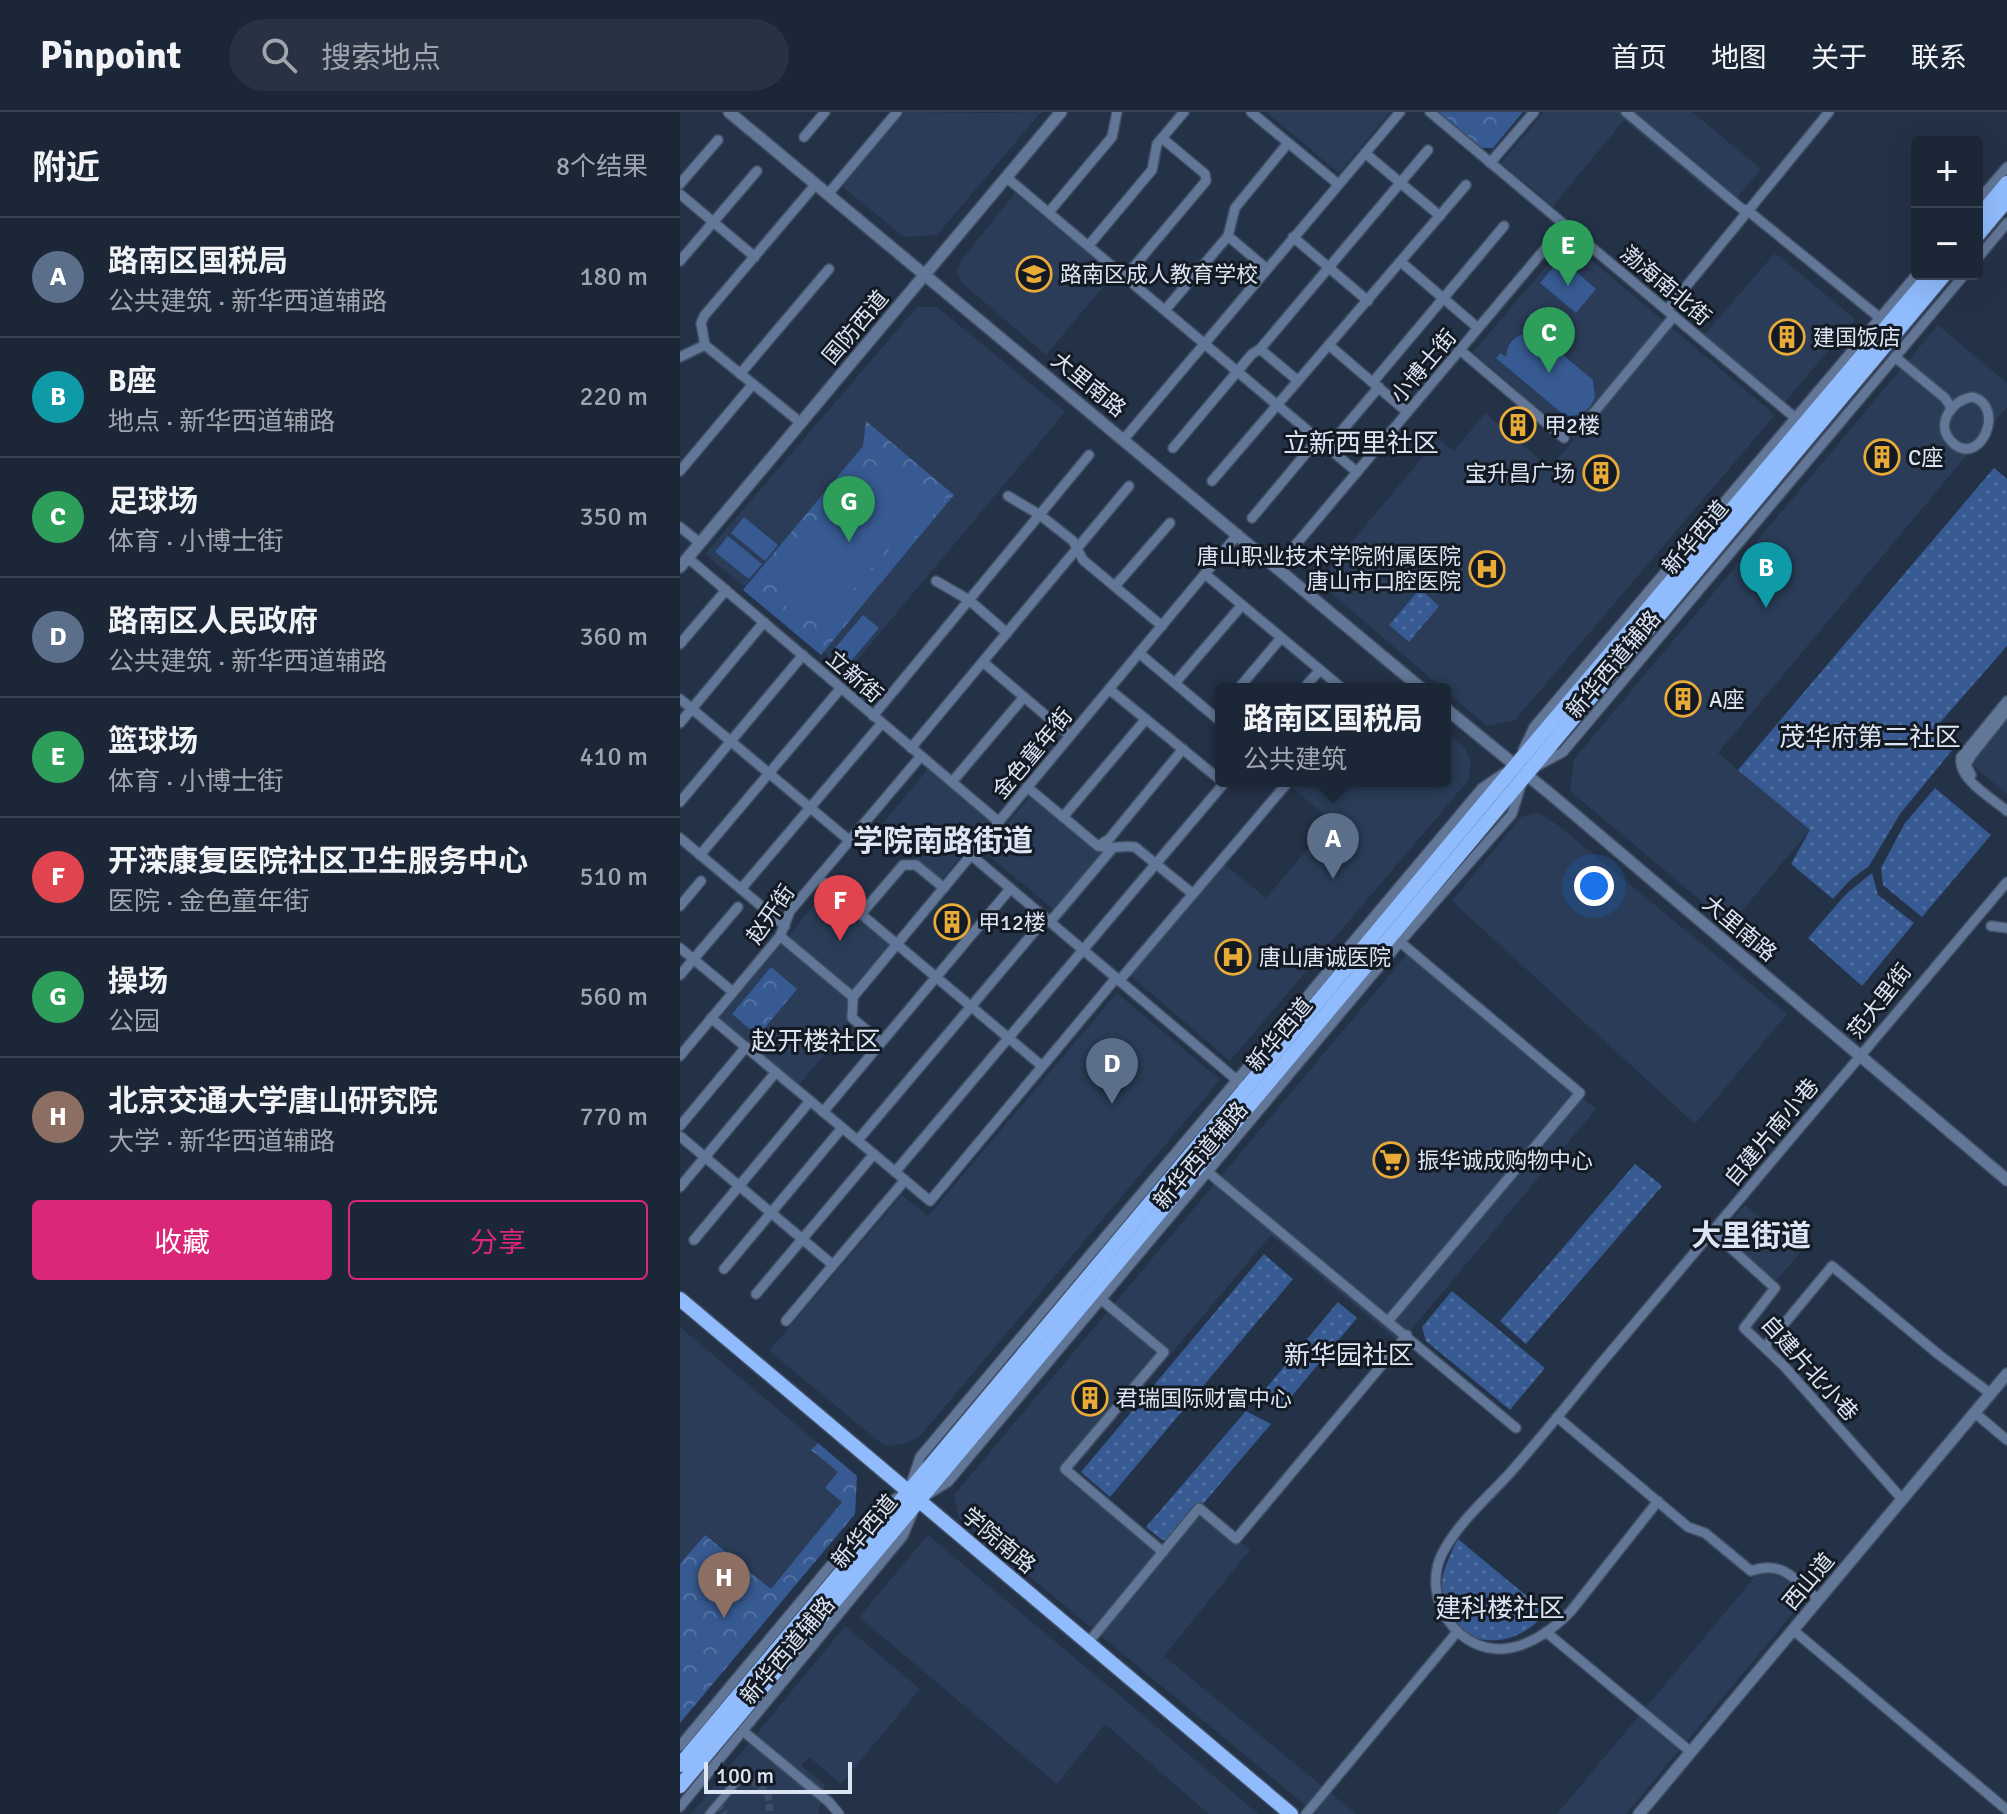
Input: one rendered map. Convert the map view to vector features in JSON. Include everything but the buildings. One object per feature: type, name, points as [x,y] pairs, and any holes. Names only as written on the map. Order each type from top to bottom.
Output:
[{"type":"main road","points":[[1983,212],[2007,183]]},
{"type":"main road","points":[[1983,229],[2007,200]]},
{"type":"main road","name":"新华西道","points":[[680,1786],[913,1496],[1097,1296],[1801,422],[1926,280]]},
{"type":"main road","name":"新华西道","points":[[680,1765],[913,1496],[1520,770],[1940,280]]},
{"type":"main road","name":"学院南路","points":[[680,1299],[1291,1814]]},
{"type":"street","name":"大里南路","points":[[729,112],[1415,683]]},
{"type":"street","points":[[804,137],[825,112]]},
{"type":"street","points":[[828,194],[897,112]]},
{"type":"street","name":"国防西道","points":[[684,562],[1061,112]]},
{"type":"street","points":[[1049,212],[1112,137],[1117,112]]},
{"type":"street","points":[[1089,245],[1152,170],[1157,144],[1184,112]]},
{"type":"street","points":[[1251,112],[1338,184]]},
{"type":"street","points":[[1124,439],[1400,112]]},
{"type":"street","name":"渤海南北街","points":[[1430,112],[1801,422]]},
{"type":"street","points":[[1490,163],[1534,112]]},
{"type":"street","points":[[1626,112],[1880,318]]},
{"type":"street","points":[[1581,428],[1733,233],[1747,210],[1829,112]]},
{"type":"street","points":[[1126,276],[1206,181],[1205,174],[1162,138]]},
{"type":"street","points":[[680,184],[718,140]]},
{"type":"street","points":[[1166,309],[1228,236],[1235,208],[1288,143]]},
{"type":"street","points":[[1173,448],[1428,150]]},
{"type":"street","points":[[1365,153],[1440,216]]},
{"type":"street","points":[[1983,195],[2007,167]]},
{"type":"street","points":[[680,261],[757,171]]},
{"type":"street","points":[[1006,177],[1357,472]]},
{"type":"street","points":[[801,423],[705,345],[701,323],[816,184]]},
{"type":"street","points":[[1212,481],[1466,185]]},
{"type":"street","points":[[680,194],[755,257]]},
{"type":"street","points":[[1983,252],[2007,223]]},
{"type":"street","name":"小博士街","points":[[1277,567],[1565,225]]},
{"type":"street","points":[[1328,447],[1504,226]]},
{"type":"street","points":[[1228,236],[1267,269]]},
{"type":"street","points":[[1293,237],[1368,301]]},
{"type":"street","points":[[1401,262],[1478,328]]},
{"type":"street","points":[[740,374],[829,269]]},
{"type":"street","points":[[1801,422],[1912,280]]},
{"type":"street","name":"新华西道辅路","points":[[680,1807],[903,1536],[920,1457],[1482,788],[1563,752],[1960,280]]},
{"type":"street","points":[[680,357],[705,345]]},
{"type":"street","points":[[1330,346],[1407,412]]},
{"type":"street","points":[[1260,349],[1297,380]]},
{"type":"street","points":[[1460,350],[1564,438]]},
{"type":"street","points":[[1895,357],[1945,398],[1952,409]]},
{"type":"street","points":[[680,471],[753,384]]},
{"type":"street","points":[[1973,397],[1991,408],[1993,429],[1979,446],[1963,448],[1950,441],[1945,426],[1952,409],[1959,401],[1973,397]]},
{"type":"street","points":[[1252,518],[1318,439]]},
{"type":"street","points":[[741,889],[810,807],[969,600],[1089,455]]},
{"type":"street","points":[[911,748],[1129,486]]},
{"type":"street","points":[[1008,496],[1040,515],[1077,548],[1083,560],[1162,626]]},
{"type":"street","points":[[1115,586],[1170,523]]},
{"type":"street","points":[[680,527],[700,543]]},
{"type":"street","name":"金色童年街","points":[[853,997],[1238,534]]},
{"type":"street","name":"立新街","points":[[684,562],[726,590],[999,822]]},
{"type":"street","points":[[1205,574],[1336,683]]},
{"type":"street","points":[[936,581],[969,600],[1007,633]]},
{"type":"street","points":[[680,644],[726,590]]},
{"type":"street","points":[[1175,683],[1242,605]]},
{"type":"street","points":[[680,723],[764,622]]},
{"type":"street","points":[[1243,683],[1281,638]]},
{"type":"street","points":[[1139,653],[1215,713]]},
{"type":"street","points":[[680,802],[803,655]]},
{"type":"street","points":[[983,662],[1070,736]]},
{"type":"street","points":[[1308,683],[1320,670]]},
{"type":"street","points":[[700,855],[841,688]]},
{"type":"street","points":[[1109,689],[1215,774]]},
{"type":"street","points":[[952,782],[1024,697]]},
{"type":"street","points":[[680,699],[850,841]]},
{"type":"street","points":[[2007,701],[1961,757],[1959,765],[1966,777],[2007,808]]},
{"type":"street","points":[[2007,711],[1966,765],[1970,774],[2007,808]]},
{"type":"street","name":"大里南路","points":[[1451,713],[2007,1180]]},
{"type":"street","points":[[1063,817],[1146,719]]},
{"type":"street","points":[[1098,846],[1109,839],[1183,749]]},
{"type":"street","name":"赵开街","points":[[680,1056],[780,936],[790,911],[921,756]]},
{"type":"street","name":"新华西道辅路","points":[[1097,1296],[1209,1173],[1400,942],[1512,814],[1520,770]]},
{"type":"street","points":[[1027,787],[1098,846],[1111,850]]},
{"type":"street","points":[[895,1172],[1221,787]]},
{"type":"street","points":[[711,1018],[930,1201],[1042,1066],[1284,787]]},
{"type":"street","points":[[680,838],[785,926]]},
{"type":"street","points":[[858,1140],[1111,850],[1124,845],[1135,847],[1193,894]]},
{"type":"street","points":[[971,855],[1238,1081]]},
{"type":"street","points":[[861,914],[903,865],[916,865],[944,888]]},
{"type":"street","name":"范大里街","points":[[1859,1054],[1866,1040],[2007,874]]},
{"type":"street","points":[[818,878],[1042,1066]]},
{"type":"street","points":[[680,906],[701,881]]},
{"type":"street","name":"范大里街","points":[[1859,1054],[2007,882]]},
{"type":"street","points":[[823,1112],[1010,889]]},
{"type":"street","points":[[680,975],[738,907]]},
{"type":"street","points":[[1991,926],[2007,928]]},
{"type":"street","points":[[780,936],[853,997],[852,1018],[881,1042]]},
{"type":"street","points":[[1389,1320],[1580,1093],[1400,942]]},
{"type":"street","points":[[680,948],[733,992]]},
{"type":"street","points":[[680,1126],[746,1047]]},
{"type":"street","name":"自建片南小巷","points":[[1457,1632],[1444,1616],[1435,1590],[1435,1577],[1442,1554],[1459,1528],[1557,1417],[1859,1054]]},
{"type":"street","points":[[680,1187],[776,1072]]},
{"type":"street","points":[[694,1240],[810,1101]]},
{"type":"street","points":[[724,1269],[842,1128]]},
{"type":"street","points":[[680,1136],[833,1265]]},
{"type":"street","points":[[756,1294],[874,1154]]},
{"type":"street","points":[[1209,1173],[1516,1428]]},
{"type":"street","points":[[786,1321],[905,1180]]},
{"type":"street","name":"自建片北小巷","points":[[1712,1231],[1775,1288],[1744,1328],[1765,1347],[1902,1499]]},
{"type":"street","points":[[1765,1347],[1832,1266],[1991,1394]]},
{"type":"street","points":[[1097,1296],[1164,1352],[1065,1469],[1163,1552]]},
{"type":"street","points":[[1087,1644],[1199,1508],[1236,1539],[1407,1335]]},
{"type":"street","name":"西山道","points":[[1639,1814],[2007,1374]]},
{"type":"street","points":[[1975,1413],[2007,1440]]},
{"type":"street","points":[[1557,1417],[1688,1527],[1705,1533],[1751,1571],[1767,1566],[1779,1567],[1818,1600]]},
{"type":"street","name":"新华西道辅路","points":[[680,1746],[875,1512],[913,1496]]},
{"type":"street","points":[[1306,1814],[1457,1632],[1488,1648],[1503,1649],[1513,1648],[1546,1632],[1571,1611],[1658,1501]]},
{"type":"street","points":[[1793,1630],[2002,1810]]},
{"type":"street","points":[[1546,1632],[1691,1752]]},
{"type":"street","points":[[743,1731],[829,1802],[839,1814]]},
{"type":"street","points":[[709,1814],[744,1773]]},
{"type":"street","points":[[827,1814],[829,1802]]},
{"type":"shaded area","points":[[901,112],[1041,112],[937,235],[904,237],[839,184]]},
{"type":"shaded area","points":[[1266,112],[1390,112],[1339,173]]},
{"type":"shaded area","points":[[1544,112],[1692,112],[1761,169],[1729,207],[1624,120],[1553,206],[1501,163]]},
{"type":"shaded area","name":"路南区成人教育学校","points":[[1015,193],[1113,275],[1046,355],[962,283],[957,272],[960,262]]},
{"type":"shaded area","name":"建国饭店","points":[[1775,253],[1855,319],[1785,402],[1704,335]]},
{"type":"shaded area","points":[[1557,254],[1584,254],[1775,415],[1515,720],[1487,726],[1451,695],[1451,683],[1437,683],[1318,582],[1438,439],[1454,451],[1485,413],[1550,468],[1574,439],[1473,352]]},
{"type":"shaded area","points":[[917,307],[937,307],[1065,412],[847,672],[705,554]]},
{"type":"shaded area","points":[[1938,325],[2007,383],[2007,407],[1718,753],[1810,830],[1730,925],[1570,791],[1574,759]]},
{"type":"shaded area","points":[[2007,716],[2007,794],[1974,766],[1972,758]]},
{"type":"shaded area","points":[[1451,736],[1465,748],[1471,763],[1468,781],[1230,1061],[1131,976],[1224,864],[1266,898],[1331,821],[1293,788],[1451,787]]},
{"type":"shaded area","points":[[928,769],[990,822],[941,880],[878,829]]},
{"type":"shaded area","points":[[1031,795],[1110,860],[1063,917],[984,852]]},
{"type":"shaded area","points":[[1537,812],[1559,826],[1787,1014],[1695,1124],[1452,901],[1521,817]]},
{"type":"shaded area","points":[[827,889],[893,944],[853,993],[787,938]]},
{"type":"shaded area","points":[[782,943],[847,997],[847,1028],[798,1086],[719,1019]]},
{"type":"shaded area","points":[[1408,953],[1596,1109],[1400,1343],[1271,1235],[1069,1475],[1165,1556],[1203,1511],[1250,1550],[1164,1656],[1356,1814],[1316,1814],[959,1518],[954,1495]]},
{"type":"shaded area","points":[[1117,993],[1220,1080],[920,1436],[905,1444],[888,1446],[881,1443],[769,1351],[902,1195],[928,1216]]},
{"type":"shaded area","points":[[1745,1205],[1801,1252],[1772,1285],[1717,1238]]},
{"type":"shaded area","points":[[680,1327],[857,1476],[855,1514],[680,1722]]},
{"type":"shaded area","points":[[928,1535],[1258,1814],[1209,1814],[1105,1724],[1057,1784],[859,1617]]},
{"type":"shaded area","points":[[1768,1561],[1808,1595],[1626,1814],[1557,1814]]},
{"type":"shaded area","points":[[845,1626],[920,1689],[841,1784],[809,1757],[801,1765],[825,1785],[818,1814],[691,1814]]},
{"type":"green space","points":[[1438,112],[1523,112],[1493,148],[1482,148]]},
{"type":"green space","points":[[1561,258],[1596,289],[1576,313],[1540,283]]},
{"type":"green space","points":[[1527,333],[1539,335],[1593,380],[1595,397],[1587,410],[1564,415],[1496,358],[1500,353],[1506,357],[1512,341]]},
{"type":"green space","points":[[866,421],[954,495],[821,655],[743,590],[863,446]]},
{"type":"green space","points":[[885,465],[901,473],[912,485],[917,499],[914,517],[834,612],[810,618],[790,611],[779,593],[781,568],[856,477],[869,469]]},
{"type":"green space","points":[[1994,468],[2007,479],[2007,646],[1938,725],[1958,743],[1900,814],[1869,866],[1849,881],[1833,899],[1791,864],[1810,830],[1738,770]]},
{"type":"green space","points":[[938,492],[946,499],[820,648],[812,641]]},
{"type":"green space","points":[[744,517],[778,545],[765,561],[731,533]]},
{"type":"green space","points":[[728,536],[762,564],[749,579],[715,552]]},
{"type":"green space","points":[[1420,589],[1439,606],[1409,642],[1389,625]]},
{"type":"green space","points":[[863,615],[879,628],[851,661],[835,648]]},
{"type":"green space","points":[[1935,788],[1991,835],[1922,917],[1883,885],[1881,868],[1905,823]]},
{"type":"green space","points":[[1872,873],[1878,895],[1914,923],[1862,986],[1808,938],[1847,893]]},
{"type":"green space","points":[[771,967],[797,989],[758,1036],[732,1014]]},
{"type":"green space","points":[[1635,1164],[1662,1186],[1526,1344],[1500,1321]]},
{"type":"green space","points":[[1264,1254],[1293,1279],[1110,1497],[1081,1472]]},
{"type":"green space","points":[[1452,1291],[1545,1368],[1510,1410],[1426,1341],[1422,1327]]},
{"type":"green space","points":[[1338,1302],[1357,1318],[1280,1410],[1257,1399]]},
{"type":"green space","points":[[1246,1411],[1271,1424],[1174,1538],[1162,1540],[1146,1527]]},
{"type":"green space","points":[[818,1443],[857,1476],[855,1514],[680,1723],[680,1564],[705,1535],[771,1589],[842,1502],[825,1488],[838,1472],[811,1450]]},
{"type":"green space","points":[[1458,1539],[1546,1612],[1516,1636],[1482,1640],[1467,1634],[1455,1623],[1446,1608],[1442,1587],[1445,1569]]},
{"type":"tunnel","points":[[744,1773],[768,1794],[770,1814]]},
{"type":"tunnel","points":[[717,1804],[725,1814]]},
{"type":"place","name":"路南区成人教育学校","points":[[1034,274]]},
{"type":"place","name":"篮球场","points":[[1568,286]]},
{"type":"place","name":"建国饭店","points":[[1787,337]]},
{"type":"place","name":"足球场","points":[[1549,373]]},
{"type":"place","name":"甲2楼","points":[[1518,425]]},
{"type":"place","name":"C座","points":[[1882,457]]},
{"type":"place","name":"宝升昌广场","points":[[1601,473]]},
{"type":"place","name":"操场","points":[[849,542]]},
{"type":"place","name":"唐山职业技术学院附属医院 唐山市口腔医院","points":[[1487,569]]},
{"type":"place","name":"B座","points":[[1766,608]]},
{"type":"place","name":"A座","points":[[1683,699]]},
{"type":"place","name":"路南区国税局","points":[[1333,879]]},
{"type":"place","name":"甲12楼","points":[[952,922]]},
{"type":"place","name":"开滦康复医院社区卫生服务中心","points":[[840,941]]},
{"type":"place","name":"唐山唐诚医院","points":[[1233,957]]},
{"type":"place","name":"路南区人民政府","points":[[1112,1104]]},
{"type":"place","name":"振华诚成购物中心","points":[[1391,1160]]},
{"type":"place","name":"君瑞国际财富中心","points":[[1090,1398]]},
{"type":"place","name":"北京交通大学唐山研究院","points":[[724,1618]]},
{"type":"district","name":"立新西里社区","points":[[1361,443]]},
{"type":"district","name":"茂华府第二社区","points":[[1870,737]]},
{"type":"district","name":"学院南路街道","points":[[943,841]]},
{"type":"district","name":"赵开楼社区","points":[[816,1041]]},
{"type":"district","name":"大里街道","points":[[1751,1236]]},
{"type":"district","name":"新华园社区","points":[[1349,1355]]},
{"type":"district","name":"建科楼社区","points":[[1500,1608]]}]
